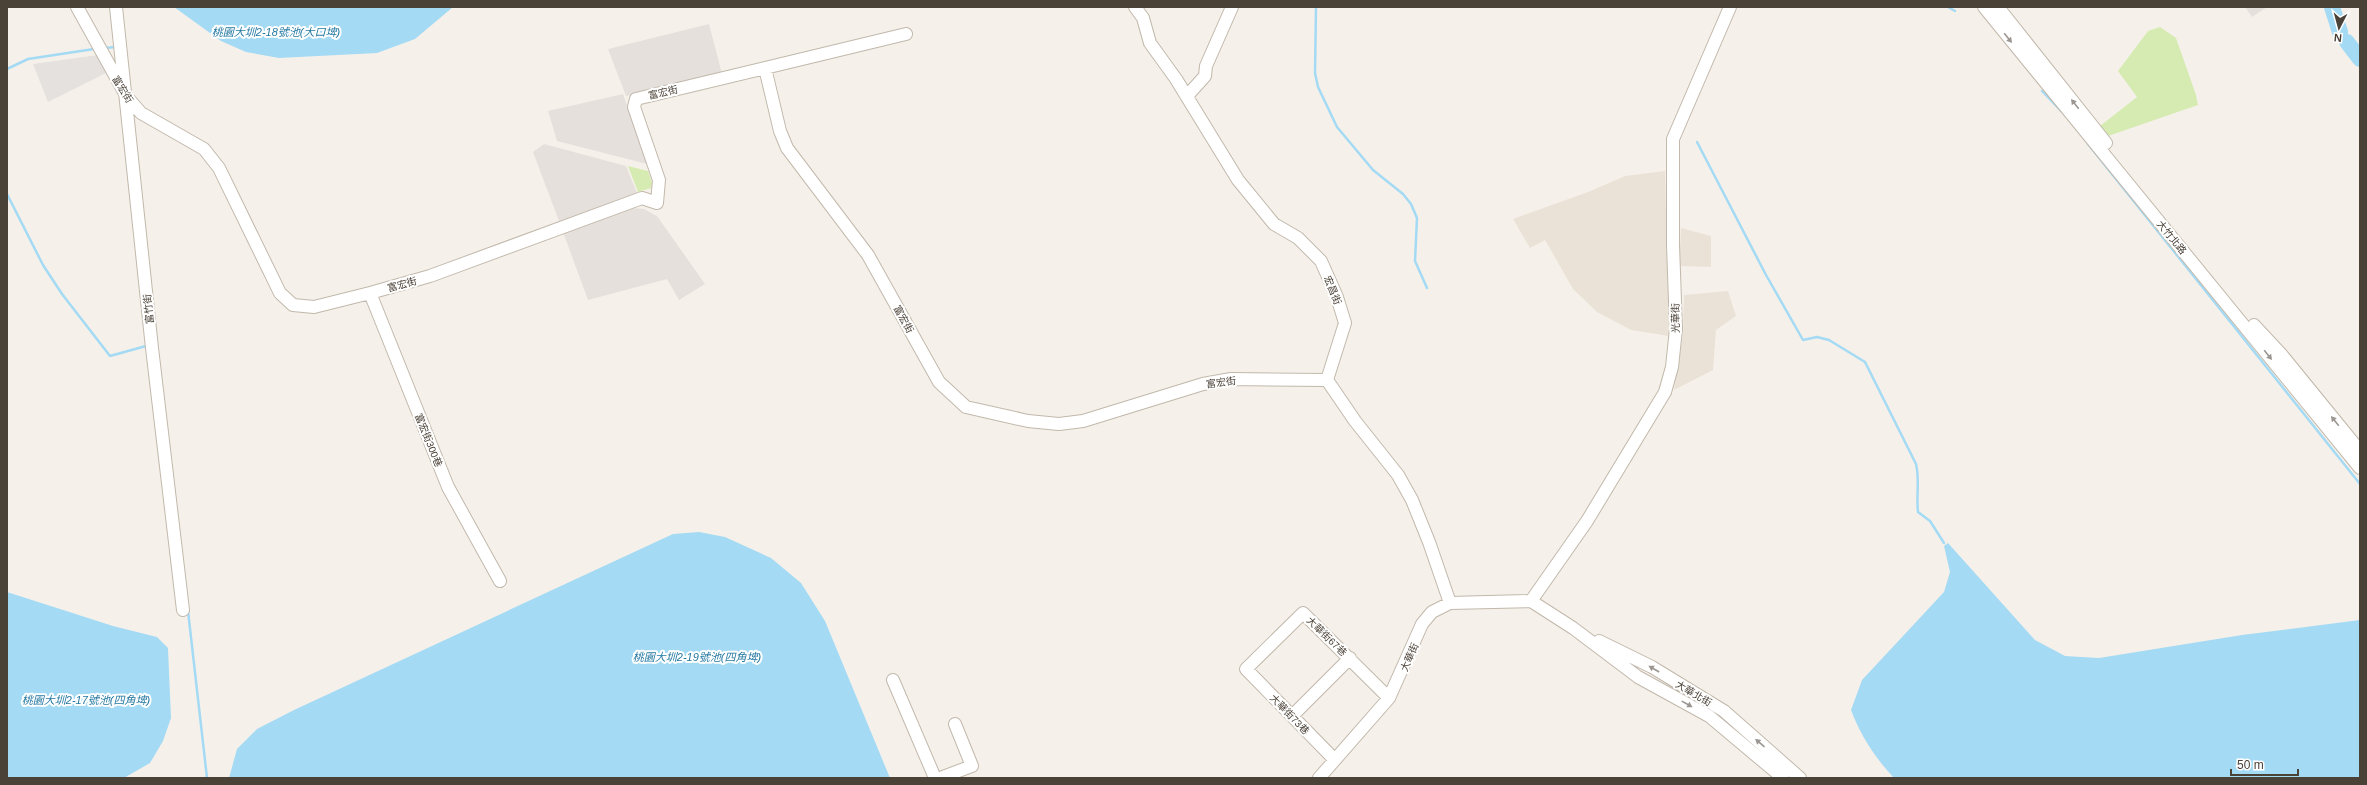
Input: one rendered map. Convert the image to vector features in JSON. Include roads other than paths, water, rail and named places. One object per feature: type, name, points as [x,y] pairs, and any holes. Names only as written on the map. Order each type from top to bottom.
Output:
[{"type":"street","name":"富宏街","points":[[77,7],[127,97],[141,113],[204,149],[222,175],[280,293],[293,305],[314,307],[370,293],[430,276],[642,198],[657,203],[659,180],[634,107],[636,98],[765,68],[780,131],[787,148],[868,254],[939,382],[966,407],[1028,421],[1059,424],[1083,421],[1203,384],[1231,379],[1327,380]]},
{"type":"street","name":"富竹街","points":[[116,7],[127,97],[152,348],[183,610]]},
{"type":"street","name":"宏昌街","points":[[1135,7],[1144,18],[1150,43],[1187,96],[1238,180],[1274,224],[1298,238],[1321,261],[1337,297],[1345,323],[1327,380]]},
{"type":"street","points":[[1187,96],[1205,76],[1206,66],[1232,7]]},
{"type":"street","name":"光華街","points":[[1531,601],[1588,520],[1665,392],[1672,367],[1676,329],[1673,245],[1674,139],[1730,7]]},
{"type":"street","name":"大竹北路","points":[[1984,7],[2360,468]]},
{"type":"street","name":"大竹北路","points":[[1998,7],[2254,325],[2281,354],[2360,451]]},
{"type":"street","points":[[765,68],[906,34]]},
{"type":"street","name":"富宏街300巷","points":[[370,293],[448,487],[500,581]]},
{"type":"street","points":[[1327,380],[1355,421],[1398,475],[1412,500],[1430,542],[1450,603]]},
{"type":"street","name":"大華街","points":[[1319,778],[1334,759],[1389,698],[1422,624],[1432,612],[1450,603],[1531,601]]},
{"type":"street","name":"大華北街","points":[[1531,601],[1573,628],[1638,677],[1709,716],[1778,772],[1800,778]]},
{"type":"street","name":"大華街67巷","points":[[1246,669],[1303,613],[1389,698]]},
{"type":"street","points":[[1292,716],[1350,658]]},
{"type":"street","name":"大華街73巷","points":[[1246,669],[1334,759]]},
{"type":"street","points":[[893,680],[935,778]]},
{"type":"street","points":[[940,778],[972,766],[955,724]]},
{"type":"water","name":"桃園大圳2-18號池(大口埤)","points":[[174,7],[453,7],[415,39],[377,53],[279,58],[246,52],[221,41]]},
{"type":"water","name":"桃園大圳2-19號池(四角埤)","points":[[699,532],[725,537],[771,558],[801,583],[825,621],[890,778],[229,778],[237,749],[257,729],[294,710],[673,534]]},
{"type":"water","points":[[1948,543],[2035,640],[2065,656],[2099,658],[2242,635],[2360,620],[2360,778],[1894,778],[1869,746],[1859,729],[1851,710],[1862,680],[1944,592],[1950,572],[1944,546]]},
{"type":"water","name":"桃園大圳2-17號池(四角埤)","points":[[7,592],[113,626],[157,637],[168,648],[171,718],[163,741],[150,763],[124,778],[7,778]]},
{"type":"waterway","points":[[1316,7],[1315,73],[1318,87],[1337,127],[1373,170],[1403,194],[1411,204],[1417,218],[1415,261],[1427,288]]},
{"type":"waterway","points":[[1948,7],[1955,11]]},
{"type":"waterway","points":[[2332,7],[2340,32]]},
{"type":"waterway","points":[[2347,42],[2360,59]]},
{"type":"waterway","points":[[105,48],[115,47]]},
{"type":"waterway","points":[[7,69],[28,59],[94,49]]},
{"type":"waterway","points":[[2042,91],[2064,114]]},
{"type":"waterway","points":[[1697,142],[1766,275],[1803,340],[1817,337],[1829,340],[1865,362],[1916,464],[1918,476],[1918,512],[1930,521],[1944,543]]},
{"type":"waterway","points":[[2088,144],[2360,484]]},
{"type":"waterway","points":[[7,194],[43,265],[62,294],[110,356],[146,346]]},
{"type":"waterway","points":[[188,611],[207,778]]}]
